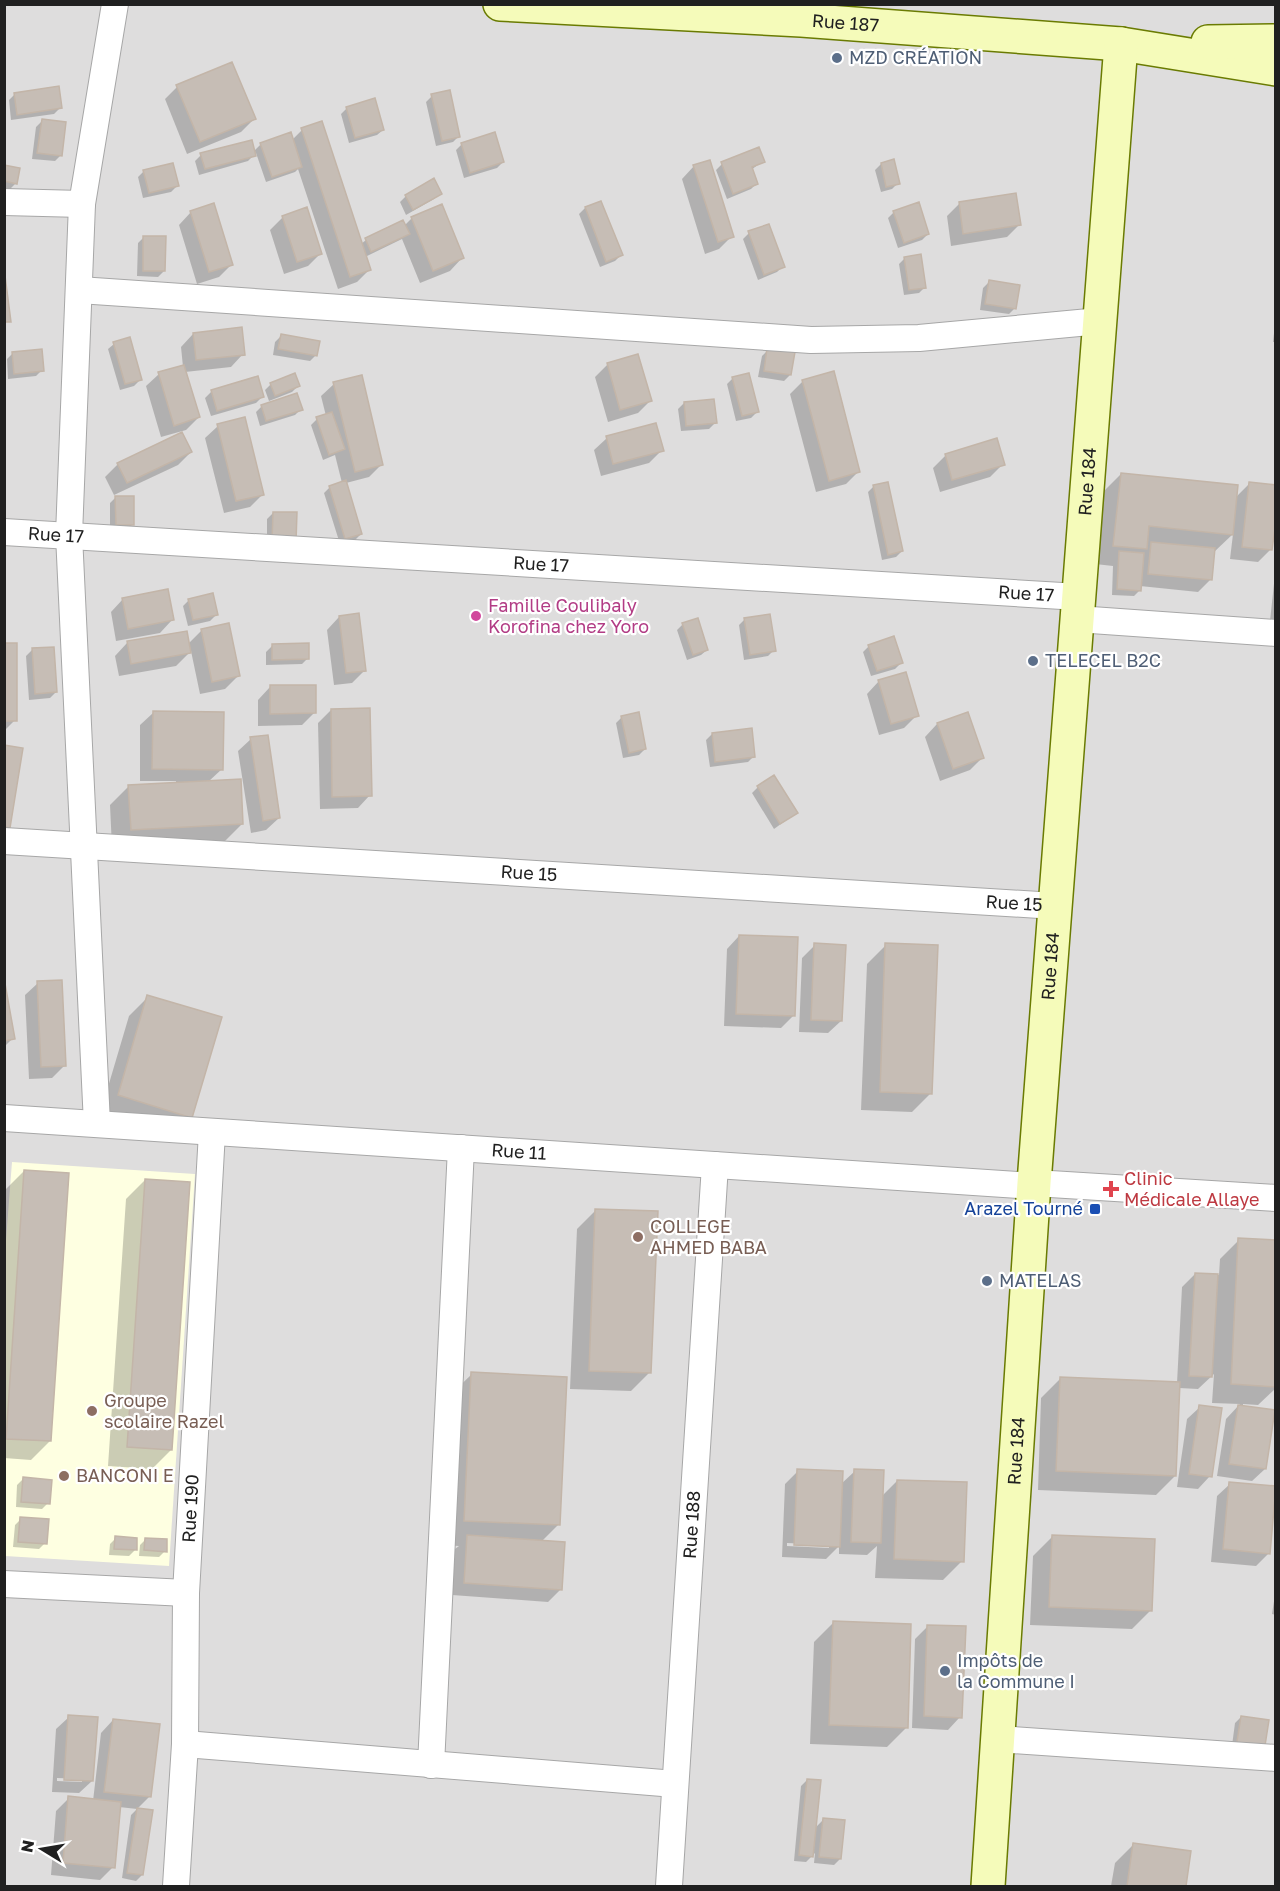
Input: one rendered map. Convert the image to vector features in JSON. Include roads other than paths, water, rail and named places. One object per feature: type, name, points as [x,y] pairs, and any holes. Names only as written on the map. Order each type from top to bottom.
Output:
[{"type":"street","points":[[97,1124],[69,535],[82,204],[115,4]]},
{"type":"street","name":"Rue 187","points":[[500,4],[797,12],[1121,44],[1275,69]]},
{"type":"street","name":"Rue 187","points":[[1121,44],[1275,41]]},
{"type":"street","name":"Rue 184","points":[[988,1887],[1034,1185],[1121,44]]},
{"type":"street","points":[[4,202],[82,204]]},
{"type":"street","points":[[80,290],[812,340],[919,338],[1100,321]]},
{"type":"street","name":"Rue 17","points":[[4,532],[1078,608],[1275,633]]},
{"type":"street","name":"Rue 15","points":[[4,841],[1055,906]]},
{"type":"street","name":"Rue 11","points":[[4,1118],[715,1165],[1275,1198]]},
{"type":"street","name":"Rue 190","points":[[176,1887],[185,1744],[186,1593],[212,1132]]},
{"type":"street","points":[[431,1765],[461,1148]]},
{"type":"street","name":"Rue 188","points":[[669,1887],[715,1165]]},
{"type":"street","points":[[4,1584],[186,1593]]},
{"type":"street","points":[[998,1739],[1275,1758]]},
{"type":"street","points":[[185,1744],[675,1784]]},
{"type":"place","name":"MZD CRÉATION","points":[[837,58]]},
{"type":"place","name":"Famille Coulibaly Korofina chez Yoro","points":[[476,616]]},
{"type":"place","name":"TELECEL B2C","points":[[1033,661]]},
{"type":"place","name":"Clinic Médicale Allaye","points":[[1111,1189]]},
{"type":"place","name":"Arazel Tourné","points":[[1095,1209]]},
{"type":"place","name":"COLLEGE AHMED BABA","points":[[638,1237]]},
{"type":"place","name":"MATELAS","points":[[987,1281]]},
{"type":"place","name":"Groupe scolaire Razel","points":[[92,1411]]},
{"type":"place","name":"BANCONI E","points":[[64,1476]]},
{"type":"place","name":"Impôts de la Commune I","points":[[945,1671]]}]
